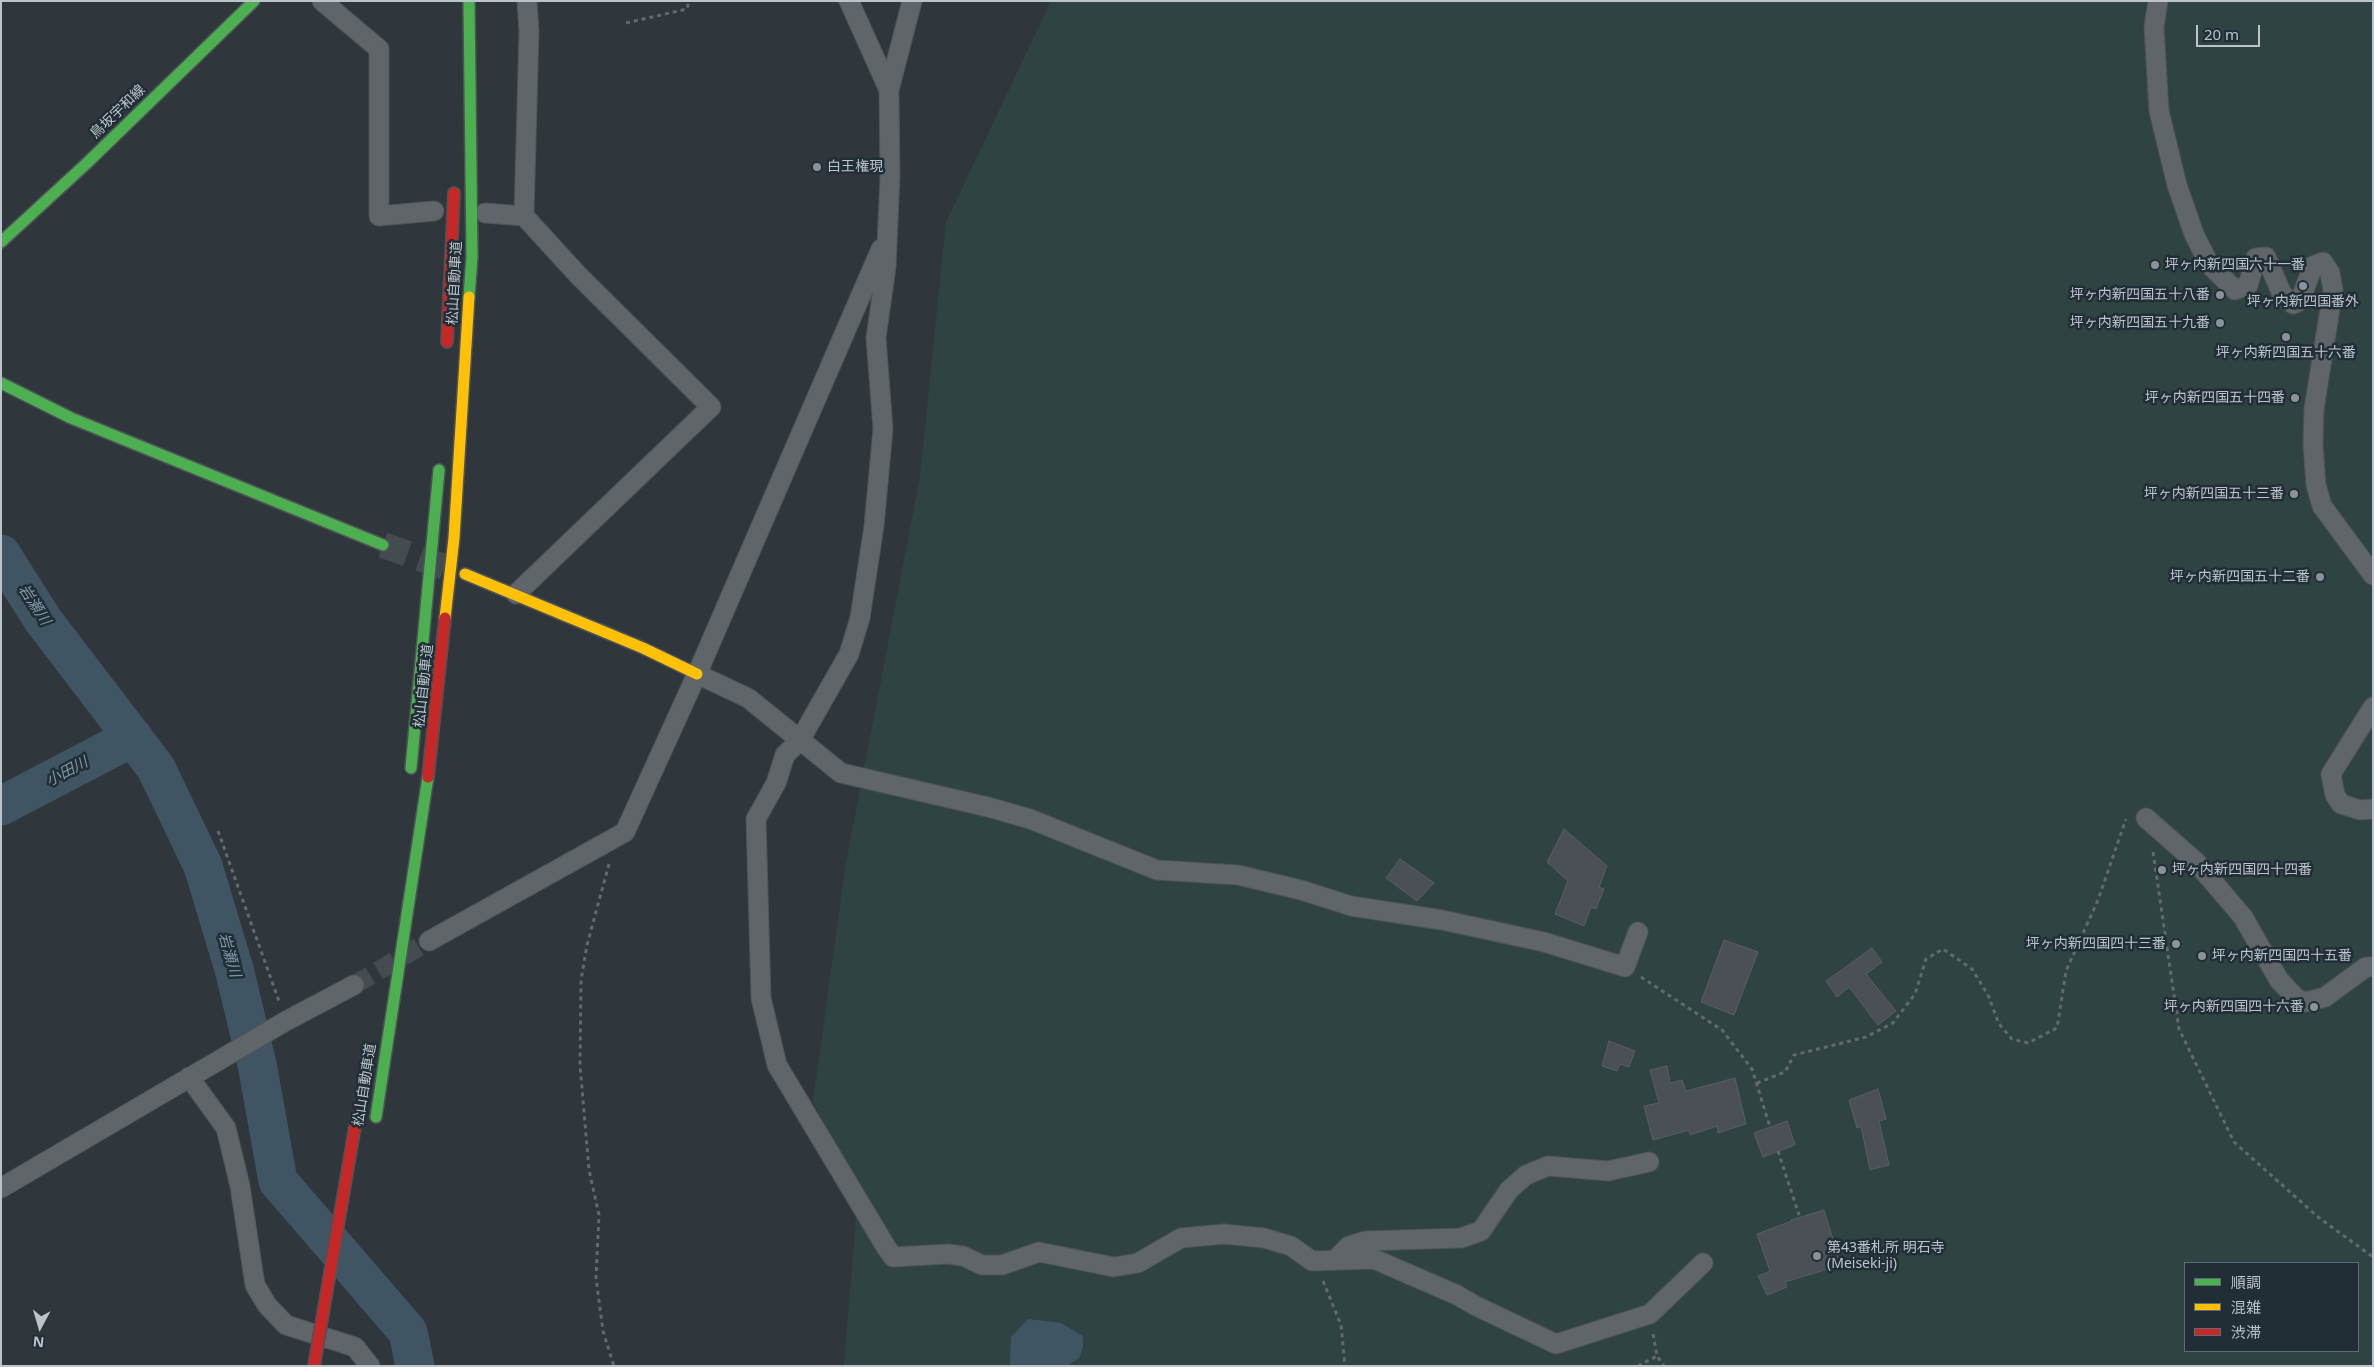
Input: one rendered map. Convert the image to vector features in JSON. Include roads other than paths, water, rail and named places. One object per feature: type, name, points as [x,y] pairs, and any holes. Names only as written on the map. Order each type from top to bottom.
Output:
[{"type":"main road","name":"鳥坂宇和線","points":[[2,240],[87,163],[254,1]]},
{"type":"main road","name":"松山自動車道","points":[[375,1121],[428,781],[454,538],[472,257],[469,1]]},
{"type":"main road","name":"松山自動車道","points":[[446,354],[453,239],[454,181]]},
{"type":"main road","points":[[1,383],[71,418],[383,545]]},
{"type":"main road","name":"松山自動車道","points":[[409,782],[423,658],[440,454]]},
{"type":"main road","points":[[465,574],[643,648],[697,674]]},
{"type":"main road","name":"松山自動車道","points":[[314,1366],[358,1110]]},
{"type":"main road","points":[[332,1356],[337,1327]]},
{"type":"street","points":[[322,1],[379,49],[379,216],[434,211]]},
{"type":"street","points":[[524,216],[529,31],[527,1]]},
{"type":"street","points":[[849,1],[889,90]]},
{"type":"street","points":[[912,1],[889,90],[890,177],[886,267],[876,338],[883,429],[874,526],[860,618],[849,654],[800,740],[784,755],[776,783],[756,819],[760,998],[777,1065],[893,1258],[948,1254],[963,1256],[982,1265],[1002,1265],[1039,1252],[1114,1267],[1138,1264],[1181,1238],[1224,1234],[1264,1238],[1291,1246],[1312,1261],[1374,1259],[1457,1294],[1476,1306],[1556,1344],[1650,1314],[1703,1263]]},
{"type":"street","points":[[2158,1],[2154,27],[2159,111],[2177,185],[2194,234],[2209,264],[2235,290],[2248,285],[2256,258],[2266,257],[2282,294],[2293,304],[2300,301],[2313,266],[2323,262],[2330,274],[2333,290],[2314,409],[2312,444],[2316,484],[2322,506],[2373,575]]},
{"type":"street","points":[[485,213],[524,216],[578,275],[711,407],[516,594]]},
{"type":"street","points":[[429,941],[625,832],[697,674],[886,239]]},
{"type":"street","points":[[697,674],[748,698],[841,772],[988,807],[1030,820],[1157,870],[1238,875],[1301,890],[1351,906],[1442,920],[1544,942],[1625,968],[1638,932]]},
{"type":"street","points":[[2373,707],[2331,774],[2335,795],[2341,804],[2360,810],[2373,809]]},
{"type":"street","points":[[2146,818],[2196,862],[2243,917],[2279,980],[2297,999],[2306,1002],[2325,997],[2366,968],[2373,967]]},
{"type":"street","points":[[1,1188],[286,1021],[354,985]]},
{"type":"street","points":[[189,1077],[226,1128],[240,1186],[255,1285],[267,1304],[286,1325],[354,1347],[370,1366]]},
{"type":"street","points":[[1335,1260],[1349,1246],[1365,1241],[1461,1238],[1481,1231],[1509,1190],[1526,1175],[1548,1166],[1608,1171],[1649,1162]]},
{"type":"water","points":[[1028,1319],[1061,1323],[1083,1336],[1083,1347],[1079,1358],[1067,1366],[1010,1366],[1011,1337]]},
{"type":"waterway","name":"岩瀬川","points":[[1,554],[43,620],[156,768],[203,866],[234,969],[257,1064],[278,1181],[408,1332],[415,1366]]},
{"type":"waterway","name":"小田川","points":[[1,806],[133,737]]},
{"type":"tunnel","points":[[383,545],[450,569]]},
{"type":"tunnel","points":[[354,985],[429,941]]},
{"type":"place","name":"白王権現","points":[[817,167]]},
{"type":"place","name":"坪ヶ内新四国六十一番","points":[[2155,265]]},
{"type":"place","name":"坪ヶ内新四国番外","points":[[2303,286]]},
{"type":"place","name":"坪ヶ内新四国五十八番","points":[[2220,295]]},
{"type":"place","name":"坪ヶ内新四国五十九番","points":[[2220,323]]},
{"type":"place","name":"坪ヶ内新四国五十六番","points":[[2286,337]]},
{"type":"place","name":"坪ヶ内新四国五十四番","points":[[2295,398]]},
{"type":"place","name":"坪ヶ内新四国五十三番","points":[[2294,494]]},
{"type":"place","name":"坪ヶ内新四国五十二番","points":[[2320,577]]},
{"type":"place","name":"坪ヶ内新四国四十四番","points":[[2162,870]]},
{"type":"place","name":"坪ヶ内新四国四十三番","points":[[2176,944]]},
{"type":"place","name":"坪ヶ内新四国四十五番","points":[[2202,956]]},
{"type":"place","name":"坪ヶ内新四国四十六番","points":[[2314,1007]]},
{"type":"place","name":"第43番札所 明石寺 (Meiseki-ji)","points":[[1817,1256]]}]
